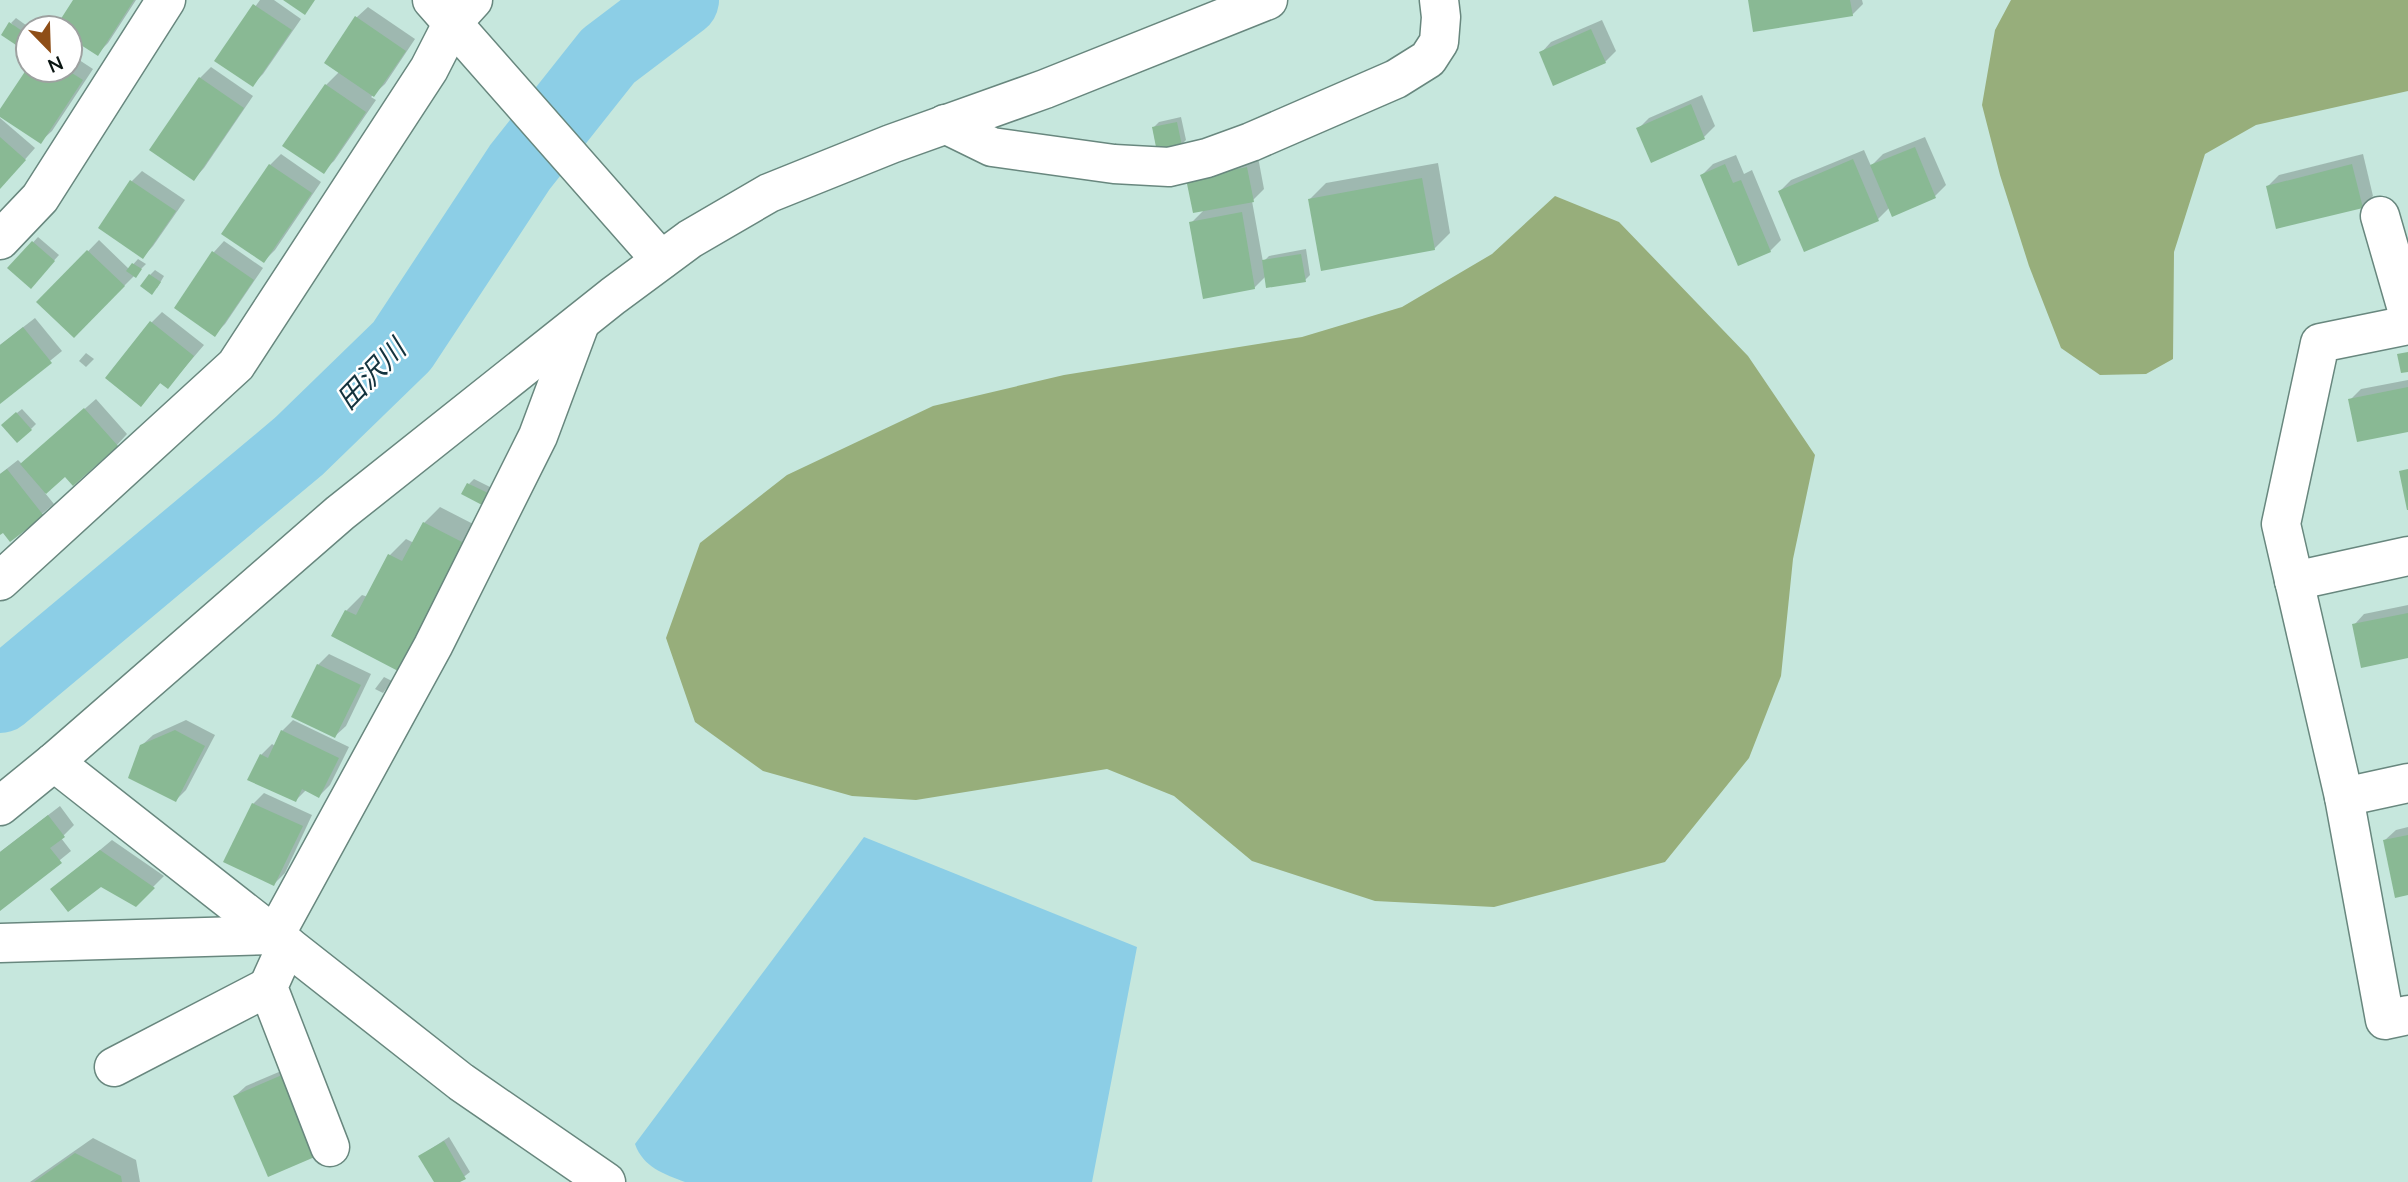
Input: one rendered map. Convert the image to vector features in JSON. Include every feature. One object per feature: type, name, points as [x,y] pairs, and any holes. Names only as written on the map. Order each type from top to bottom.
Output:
[{"type":"street","points":[[0,240],[40,198],[166,0]]},
{"type":"street","points":[[0,806],[340,513],[613,296],[690,239],[769,193],[891,144],[1045,89],[1268,0]]},
{"type":"street","points":[[945,124],[992,147],[1114,163],[1169,167],[1207,158],[1251,142],[1384,84],[1428,59],[1439,42],[1439,0]]},
{"type":"street","points":[[0,581],[236,365],[429,69],[453,7],[661,260]]},
{"type":"street","points":[[2380,216],[2408,313]]},
{"type":"street","points":[[330,1147],[268,987],[281,940],[538,436],[579,325]]},
{"type":"street","points":[[2408,325],[2320,343],[2281,524],[2344,797],[2385,1020],[2408,1015]]},
{"type":"street","points":[[2294,581],[2408,556]]},
{"type":"street","points":[[54,762],[461,1082],[567,1170],[606,1182]]},
{"type":"street","points":[[2344,797],[2408,783]]},
{"type":"street","points":[[0,943],[281,940]]},
{"type":"street","points":[[114,1067],[268,987]]},
{"type":"green space","points":[[2011,0],[2408,0],[2408,91],[2256,125],[2205,154],[2174,252],[2173,359],[2146,374],[2100,375],[2061,348],[2029,266],[2000,175],[1982,105],[1995,30]]},
{"type":"green space","points":[[1555,196],[1619,222],[1748,356],[1815,455],[1793,559],[1781,676],[1749,758],[1665,862],[1494,907],[1375,901],[1252,861],[1174,796],[1107,769],[916,800],[852,796],[763,771],[695,722],[666,638],[700,543],[787,475],[933,406],[1064,375],[1302,337],[1402,307],[1492,254]]},
{"type":"water","points":[[864,837],[1137,947],[1092,1182],[685,1182],[655,1169],[643,1159],[635,1144]]},
{"type":"building","points":[[73,0],[134,0],[98,56],[84,47],[84,14],[64,14]]},
{"type":"building","points":[[283,0],[315,0],[305,15]]},
{"type":"building","points":[[1748,0],[1850,0],[1853,16],[1753,32]]},
{"type":"building","points":[[253,4],[292,30],[253,87],[214,61]]},
{"type":"building","points":[[355,16],[406,51],[374,97],[324,63]]},
{"type":"building","points":[[9,22],[14,25],[14,44],[1,35]]},
{"type":"building","points":[[1591,29],[1606,63],[1553,86],[1539,52]]},
{"type":"building","points":[[199,77],[244,108],[194,181],[149,150]]},
{"type":"building","points":[[17,84],[80,84],[41,144],[0,117],[0,109]]},
{"type":"building","points":[[325,84],[366,112],[324,174],[282,146]]},
{"type":"building","points":[[1691,104],[1705,139],[1651,163],[1636,128]]},
{"type":"building","points":[[1177,122],[1182,146],[1157,152],[1152,127]]},
{"type":"building","points":[[0,137],[26,160],[0,189]]},
{"type":"building","points":[[1915,147],[1936,198],[1892,217],[1870,165]]},
{"type":"building","points":[[1853,159],[1879,221],[1804,252],[1778,191]]},
{"type":"building","points":[[269,164],[312,193],[264,263],[221,234]]},
{"type":"building","points":[[1725,164],[1733,183],[1741,180],[1771,252],[1738,266],[1700,175]]},
{"type":"building","points":[[2352,164],[2363,208],[2276,229],[2266,186]]},
{"type":"building","points":[[1247,167],[1254,202],[1193,213],[1186,179]]},
{"type":"building","points":[[1422,178],[1435,250],[1321,271],[1308,199]]},
{"type":"building","points":[[130,180],[176,211],[143,259],[98,228]]},
{"type":"building","points":[[1242,212],[1255,289],[1203,299],[1189,222]]},
{"type":"building","points":[[32,241],[55,261],[31,289],[7,268]]},
{"type":"building","points":[[87,250],[125,286],[74,338],[36,302]]},
{"type":"building","points":[[212,251],[254,280],[215,337],[174,308]]},
{"type":"building","points":[[1301,254],[1306,282],[1266,288],[1262,260]]},
{"type":"building","points":[[132,263],[142,269],[136,278],[126,271]]},
{"type":"building","points":[[149,274],[161,282],[152,295],[140,286]]},
{"type":"building","points":[[150,321],[194,356],[168,389],[160,383],[141,407],[105,378]]},
{"type":"building","points":[[23,327],[52,363],[0,404],[0,345]]},
{"type":"building","points":[[2408,352],[2408,372],[2401,373],[2397,354]]},
{"type":"building","points":[[2408,387],[2408,432],[2357,442],[2348,399]]},
{"type":"building","points":[[84,408],[118,446],[73,486],[65,477],[46,494],[20,464]]},
{"type":"building","points":[[16,412],[32,430],[17,443],[1,425]]},
{"type":"building","points":[[7,469],[44,516],[10,542],[3,533],[0,535],[0,474]]},
{"type":"building","points":[[2408,469],[2408,510],[2407,510],[2399,471]]},
{"type":"building","points":[[467,483],[488,493],[482,505],[461,494]]},
{"type":"building","points":[[423,522],[464,543],[398,671],[331,636],[345,610],[356,615],[388,554],[402,561]]},
{"type":"building","points":[[2408,613],[2408,658],[2361,668],[2352,624]]},
{"type":"building","points":[[317,664],[361,685],[335,738],[291,717]]},
{"type":"building","points":[[175,730],[205,746],[176,802],[128,778],[140,745]]},
{"type":"building","points":[[281,730],[339,758],[319,798],[302,789],[296,802],[247,780],[260,754],[268,758]]},
{"type":"building","points":[[252,803],[303,826],[274,886],[223,862]]},
{"type":"building","points":[[48,815],[65,837],[50,848],[62,863],[0,911],[0,852]]},
{"type":"building","points":[[2408,835],[2408,895],[2395,898],[2383,840]]},
{"type":"building","points":[[100,850],[155,888],[136,907],[101,887],[68,912],[50,889]]},
{"type":"building","points":[[282,1075],[317,1156],[268,1177],[233,1096]]},
{"type":"building","points":[[444,1141],[466,1179],[460,1182],[434,1182],[418,1156]]},
{"type":"building","points":[[75,1153],[121,1176],[122,1182],[34,1182]]},
{"type":"waterway","name":"田沢川","points":[[0,696],[299,446],[402,346],[520,167],[608,56],[682,0]]}]
